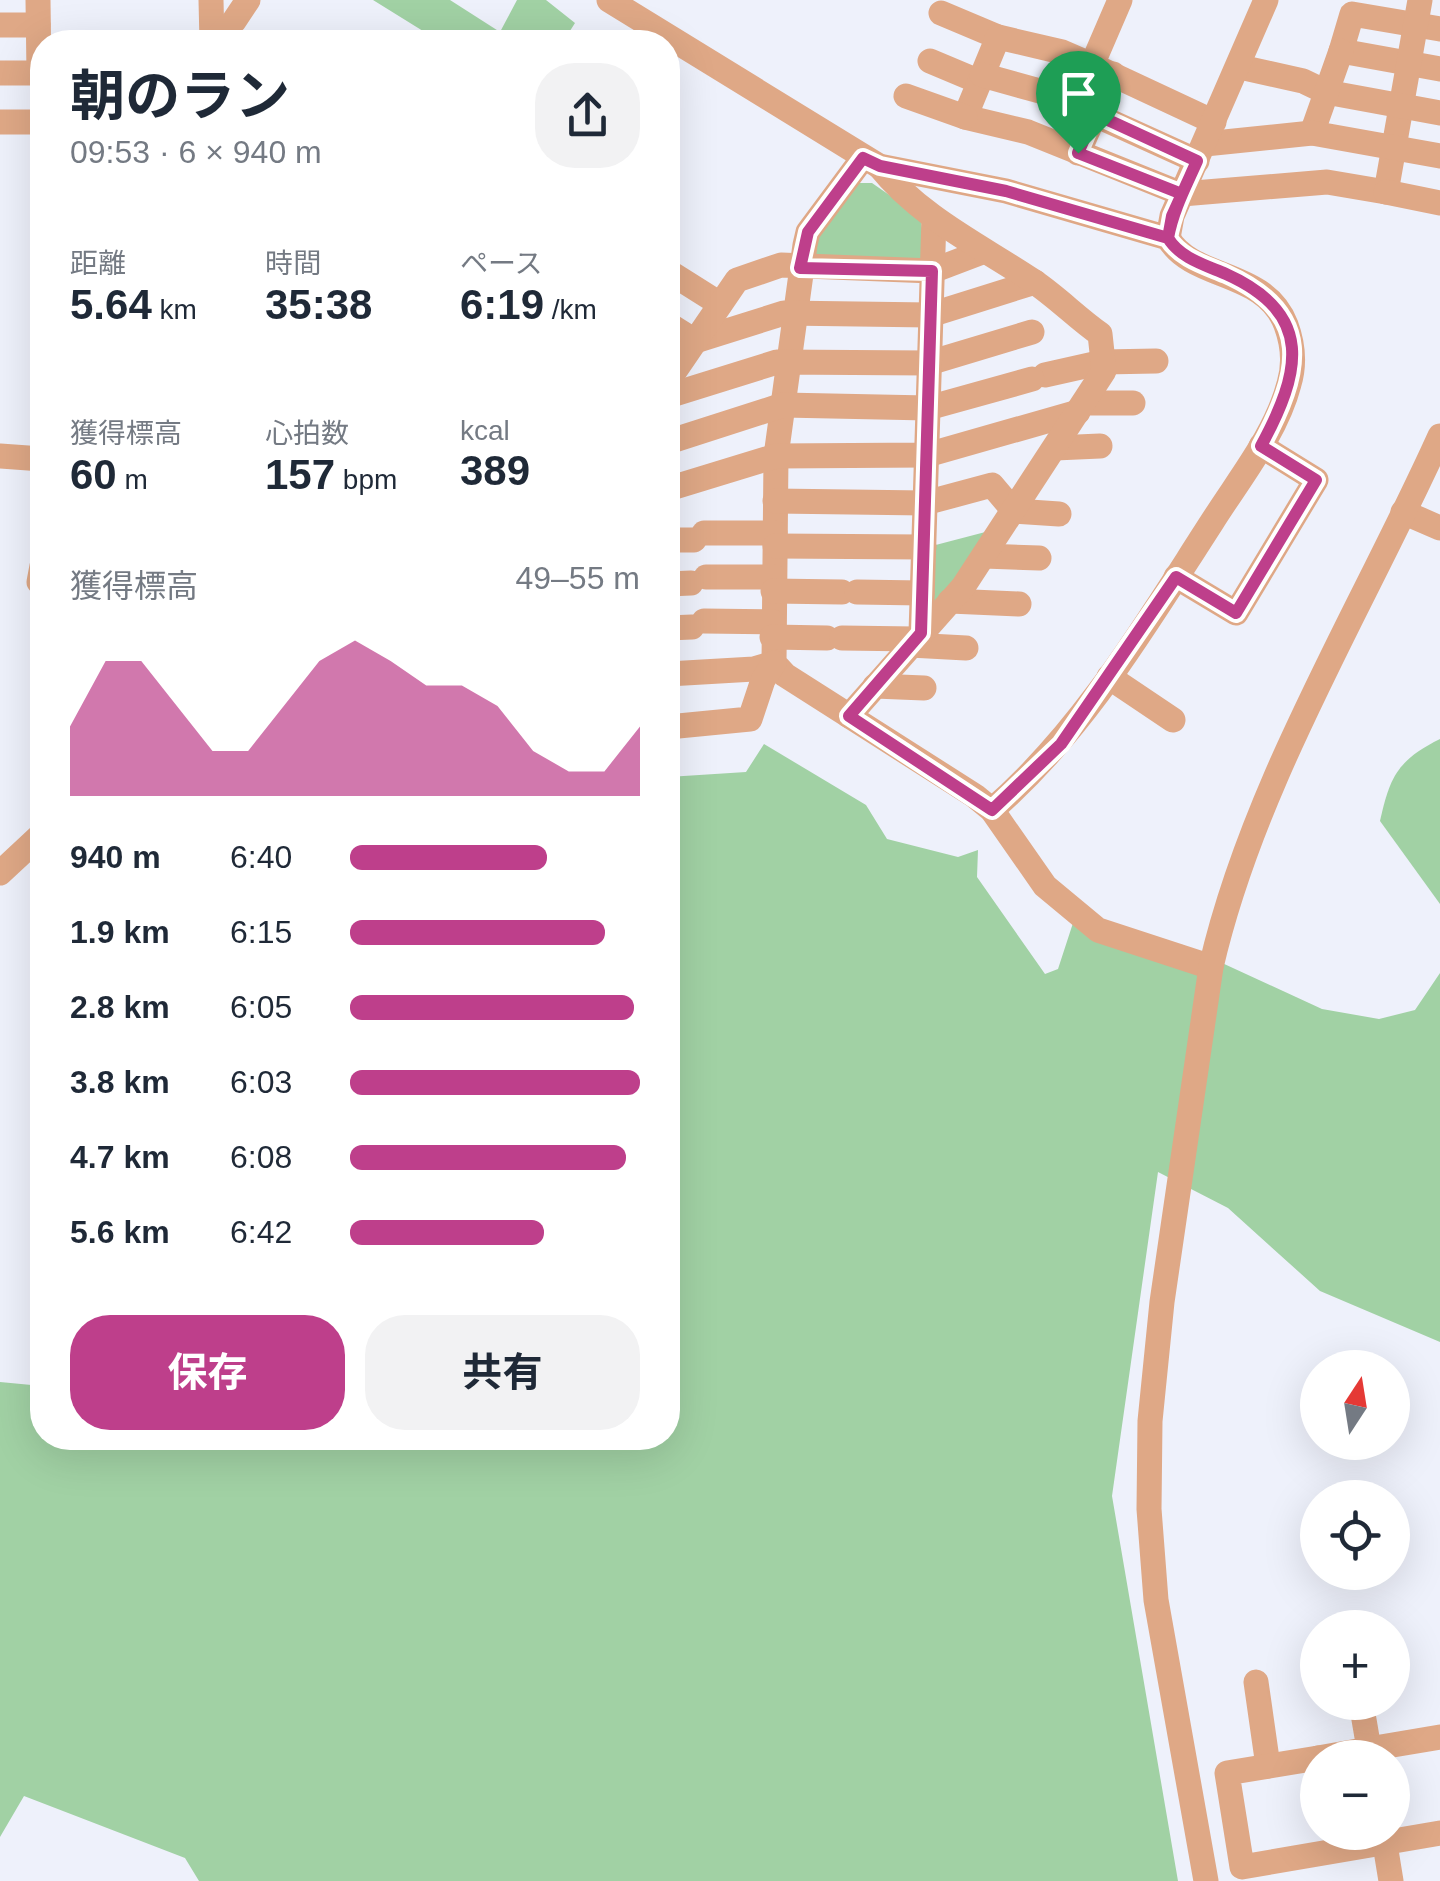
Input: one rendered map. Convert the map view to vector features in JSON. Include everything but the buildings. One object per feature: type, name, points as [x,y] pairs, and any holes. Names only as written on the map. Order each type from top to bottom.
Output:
[{"type":"street","points":[[212,0],[212,30]]},
{"type":"street","points":[[222,30],[248,0]]},
{"type":"street","points":[[608,0],[657,30]]},
{"type":"street","points":[[1078,153],[1095,114],[1120,0]]},
{"type":"street","points":[[1168,238],[1172,216],[1266,0]]},
{"type":"street","points":[[0,25],[38,12]]},
{"type":"street","points":[[941,13],[998,36],[1062,52],[1102,70],[1205,142]]},
{"type":"street","points":[[1333,183],[1324,135],[1326,92],[1352,14],[1425,18],[1408,63],[1386,192]]},
{"type":"street","points":[[965,118],[998,36]]},
{"type":"street","points":[[680,44],[871,162],[901,193],[934,218],[982,252],[1035,282],[1100,334],[1104,371],[1014,512],[950,601],[849,716]]},
{"type":"street","points":[[1342,51],[1440,69]]},
{"type":"street","points":[[930,61],[1047,93],[1095,114],[1205,142],[1324,135],[1440,156]]},
{"type":"street","points":[[1240,66],[1303,81],[1326,92],[1440,112]]},
{"type":"street","points":[[0,73],[30,73]]},
{"type":"street","points":[[906,96],[965,118],[1028,132],[1182,194],[1333,183],[1440,203]]},
{"type":"street","points":[[0,122],[30,122]]},
{"type":"street","points":[[871,162],[1006,191],[1168,238],[1185,256],[1258,290],[1276,304],[1293,359],[1290,381],[1261,446],[1109,678],[1061,744],[992,810]]},
{"type":"street","points":[[680,727],[750,718],[763,680],[773,640],[776,456],[800,268],[808,232],[871,162]]},
{"type":"street","points":[[916,639],[922,594],[934,218]]},
{"type":"street","points":[[680,364],[737,280],[782,264],[800,268],[932,271],[982,252]]},
{"type":"street","points":[[680,279],[720,304]]},
{"type":"street","points":[[680,331],[695,340],[784,313],[930,316],[1035,282]]},
{"type":"street","points":[[680,382],[788,360],[930,363],[1080,320]]},
{"type":"street","points":[[680,438],[782,405],[928,408],[1103,362],[1156,361]]},
{"type":"street","points":[[680,485],[776,456],[926,455],[1081,408],[1133,403]]},
{"type":"street","points":[[1206,1881],[1156,1600],[1149,1509],[1150,1421],[1162,1302],[1212,967],[1222,921],[1250,842],[1440,436]]},
{"type":"street","points":[[1055,448],[1100,446]]},
{"type":"street","points":[[1176,577],[1236,613],[1316,480],[1261,446]]},
{"type":"street","points":[[0,456],[30,458]]},
{"type":"street","points":[[775,501],[925,503],[992,485],[1014,512],[1059,514]]},
{"type":"street","points":[[1403,512],[1440,528]]},
{"type":"street","points":[[680,538],[699,536],[924,547]]},
{"type":"street","points":[[984,556],[1039,558]]},
{"type":"street","points":[[688,581],[922,594]]},
{"type":"street","points":[[950,601],[1019,604]]},
{"type":"street","points":[[688,625],[773,640],[916,639],[966,648]]},
{"type":"street","points":[[773,640],[785,675],[992,810],[1045,886],[1098,930],[1212,967]]},
{"type":"street","points":[[680,673],[754,669],[773,640]]},
{"type":"street","points":[[1109,678],[1172,720]]},
{"type":"street","points":[[875,686],[924,688]]},
{"type":"street","points":[[0,873],[30,845]]},
{"type":"street","points":[[1256,1682],[1268,1766]]},
{"type":"street","points":[[1410,1744],[1440,1737]]},
{"type":"street","points":[[1300,1761],[1227,1773],[1242,1867],[1322,1850]]},
{"type":"street","points":[[1410,1835],[1440,1833]]},
{"type":"street","points":[[1385,1850],[1390,1881]]},
{"type":"green space","points":[[373,0],[450,0],[497,30],[421,30]]},
{"type":"green space","points":[[517,0],[546,0],[575,23],[571,30],[501,30]]},
{"type":"green space","points":[[857,183],[872,183],[921,217],[925,265],[811,264],[815,238]]},
{"type":"green space","points":[[993,530],[935,611],[928,547]]},
{"type":"green space","points":[[1440,739],[1440,904],[1380,821],[1398,771],[1414,754]]},
{"type":"green space","points":[[764,744],[866,805],[887,839],[958,857],[978,850],[977,877],[1045,974],[1058,969],[1073,923],[1183,945],[1322,1009],[1379,1019],[1415,1010],[1440,973],[1440,1342],[1320,1291],[1228,1208],[1158,1172],[1112,1496],[1178,1881],[199,1881],[185,1858],[24,1796],[0,1837],[0,1382],[30,1385],[30,1450],[680,1450],[680,776],[746,772]]},
{"type":"route","points":[[1078,153],[1095,114],[1197,161],[1182,194],[1172,216],[1168,238],[1185,256],[1234,277],[1276,304],[1290,339],[1293,359],[1283,403],[1261,446],[1316,480],[1236,613],[1176,577],[1061,744],[992,810],[849,716],[921,633],[932,271],[800,268],[808,232],[863,158],[880,166],[1006,191],[1168,238],[1182,194],[1078,153]]}]
